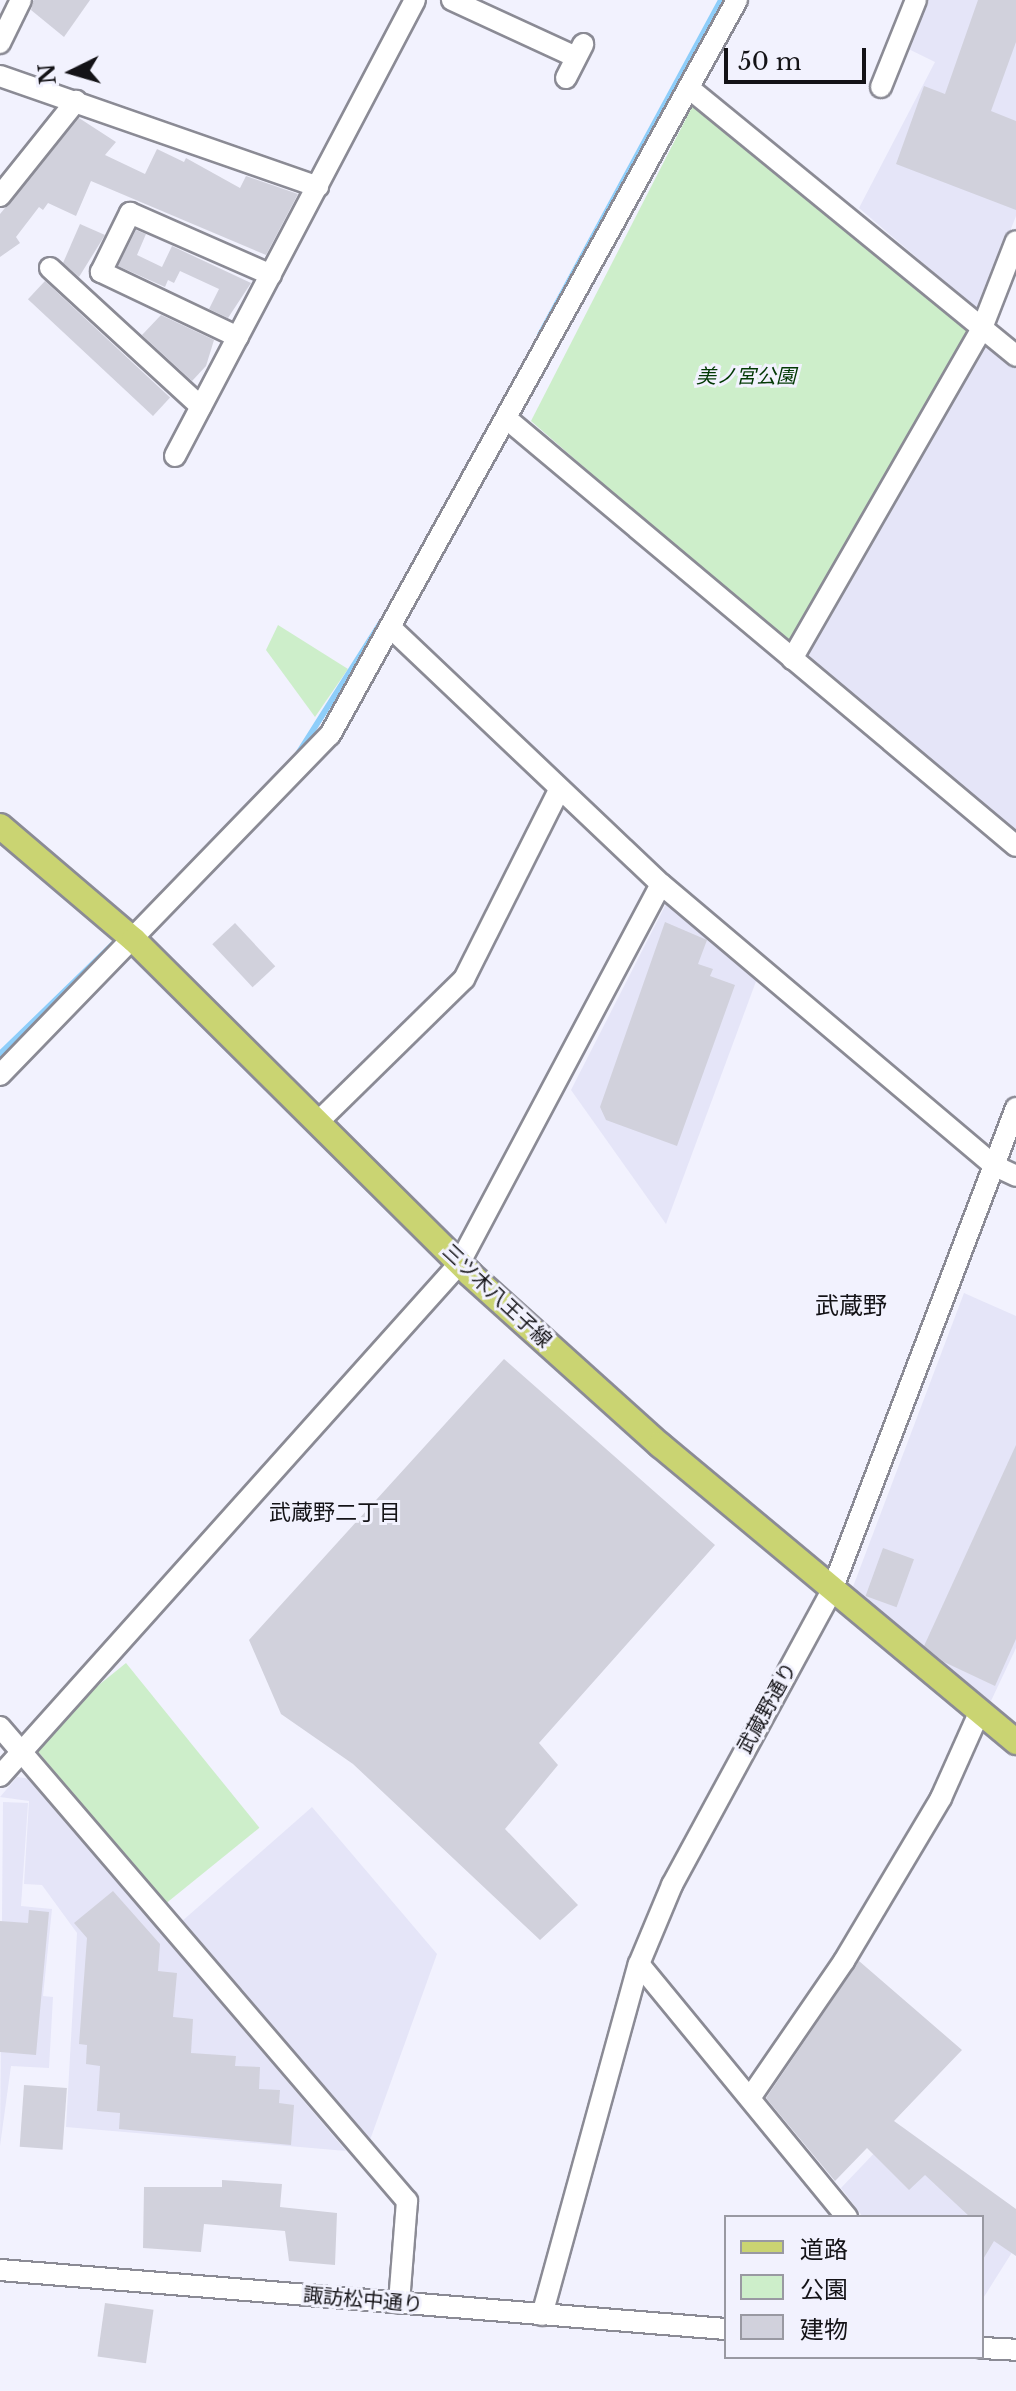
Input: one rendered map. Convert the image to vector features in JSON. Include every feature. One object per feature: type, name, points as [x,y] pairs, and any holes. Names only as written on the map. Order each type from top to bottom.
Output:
[{"type":"main road","name":"三ツ木八王子線","points":[[0,826],[134,940],[320,1120],[459,1264],[660,1445],[1016,1742]]},
{"type":"street","points":[[0,43],[21,0]]},
{"type":"street","points":[[175,456],[415,0]]},
{"type":"street","points":[[452,0],[579,50],[566,78]]},
{"type":"street","points":[[0,1075],[330,735],[737,0]]},
{"type":"street","points":[[881,87],[916,0]]},
{"type":"street","points":[[0,76],[318,187]]},
{"type":"street","points":[[689,88],[1016,356]]},
{"type":"street","points":[[0,196],[76,101]]},
{"type":"street","points":[[238,337],[101,272],[130,213],[271,275]]},
{"type":"street","points":[[792,659],[982,328],[1016,241]]},
{"type":"street","points":[[50,268],[201,407]]},
{"type":"street","points":[[507,419],[1016,846]]},
{"type":"street","points":[[390,627],[661,884],[995,1166],[1016,1176]]},
{"type":"street","points":[[320,1120],[464,979],[559,790]]},
{"type":"street","points":[[0,1776],[23,1754],[459,1264],[661,884]]},
{"type":"street","name":"武蔵野通り","points":[[542,2315],[639,1964],[672,1885],[832,1590],[1016,1108]]},
{"type":"street","points":[[752,2095],[844,1961],[941,1798],[979,1713]]},
{"type":"street","points":[[0,1727],[407,2201],[399,2303]]},
{"type":"street","points":[[639,1964],[752,2095],[845,2215]]},
{"type":"street","name":"諏訪松中通り","points":[[0,2270],[724,2329]]},
{"type":"street","points":[[984,2348],[1016,2350]]},
{"type":"shaded area","points":[[905,0],[1016,0],[1016,216],[979,311],[859,208],[935,62],[888,39]]},
{"type":"shaded area","points":[[982,328],[1016,356],[1016,846],[792,659]]},
{"type":"shaded area","points":[[667,902],[758,976],[666,1224],[571,1090]]},
{"type":"shaded area","points":[[964,1293],[1016,1316],[1016,1648],[990,1703],[851,1592]]},
{"type":"shaded area","points":[[17,1777],[31,1779],[346,2151],[66,2127],[77,1933],[42,1885],[24,1884],[29,1801],[0,1797]]},
{"type":"shaded area","points":[[3,1802],[28,1803],[21,1906],[52,1909],[43,1996],[53,1997],[49,2068],[11,2066],[0,2146]]},
{"type":"shaded area","points":[[312,1807],[437,1954],[370,2140],[181,1922]]},
{"type":"shaded area","points":[[900,2126],[1016,2246],[984,2297],[984,2215],[861,2215],[841,2188]]},
{"type":"green space","name":"美ノ宮公園","points":[[693,105],[971,329],[788,645],[531,421]]},
{"type":"green space","points":[[278,625],[348,669],[315,717],[266,650]]},
{"type":"green space","points":[[126,1663],[259,1828],[163,1906],[30,1741]]},
{"type":"building","points":[[34,0],[90,0],[64,37],[31,10]]},
{"type":"building","points":[[978,0],[1016,0],[1016,42],[991,111],[1016,121],[1016,210],[896,164],[924,86],[945,94]]},
{"type":"building","points":[[79,118],[116,142],[105,155],[145,174],[157,149],[184,162],[186,158],[240,188],[246,176],[298,194],[266,255],[91,181],[76,216],[48,203],[43,210],[39,207],[16,237],[20,243],[0,257],[0,214]]},
{"type":"building","points":[[80,224],[105,235],[79,277],[63,263]]},
{"type":"building","points":[[136,230],[146,234],[137,255],[162,267],[172,246],[251,283],[228,318],[209,309],[219,289],[180,271],[174,283],[168,280],[165,287],[118,266]]},
{"type":"building","points":[[45,281],[170,398],[153,416],[28,299]]},
{"type":"building","points":[[161,315],[214,340],[206,366],[192,381],[142,335]]},
{"type":"building","points":[[665,922],[707,940],[698,964],[713,969],[710,976],[735,985],[677,1146],[606,1120],[600,1107]]},
{"type":"building","points":[[235,923],[275,966],[253,987],[212,944]]},
{"type":"building","points":[[504,1359],[715,1545],[539,1743],[558,1765],[505,1829],[578,1905],[540,1940],[353,1764],[281,1714],[249,1640]]},
{"type":"building","points":[[1016,1445],[1016,1639],[995,1686],[944,1662],[924,1646]]},
{"type":"building","points":[[883,1548],[914,1559],[897,1607],[866,1596]]},
{"type":"building","points":[[113,1891],[160,1944],[158,1971],[177,1973],[173,2017],[193,2019],[191,2053],[236,2056],[235,2066],[260,2067],[259,2089],[280,2090],[279,2103],[294,2105],[291,2145],[119,2129],[120,2113],[97,2111],[100,2066],[86,2064],[87,2045],[79,2044],[87,1938],[74,1923]]},
{"type":"building","points":[[29,1910],[49,1912],[36,2055],[0,2052],[0,1921],[28,1923]]},
{"type":"building","points":[[859,1961],[962,2050],[894,2121],[1016,2209],[1016,2256],[994,2241],[984,2258],[984,2215],[968,2215],[925,2175],[909,2190],[867,2148],[835,2181],[766,2098]]},
{"type":"building","points":[[24,2085],[67,2088],[63,2150],[20,2147]]},
{"type":"building","points":[[222,2180],[282,2184],[280,2207],[337,2213],[335,2265],[289,2261],[285,2231],[204,2224],[201,2252],[143,2248],[144,2187],[222,2187]]},
{"type":"building","points":[[105,2303],[154,2310],[146,2363],[97,2356]]},
{"type":"waterway","points":[[540,335],[721,0]]},
{"type":"waterway","points":[[294,760],[382,621]]},
{"type":"waterway","points":[[0,1054],[113,944]]},
{"type":"district","name":"武蔵野","points":[[851,1306]]},
{"type":"district","name":"武蔵野二丁目","points":[[335,1513]]}]
